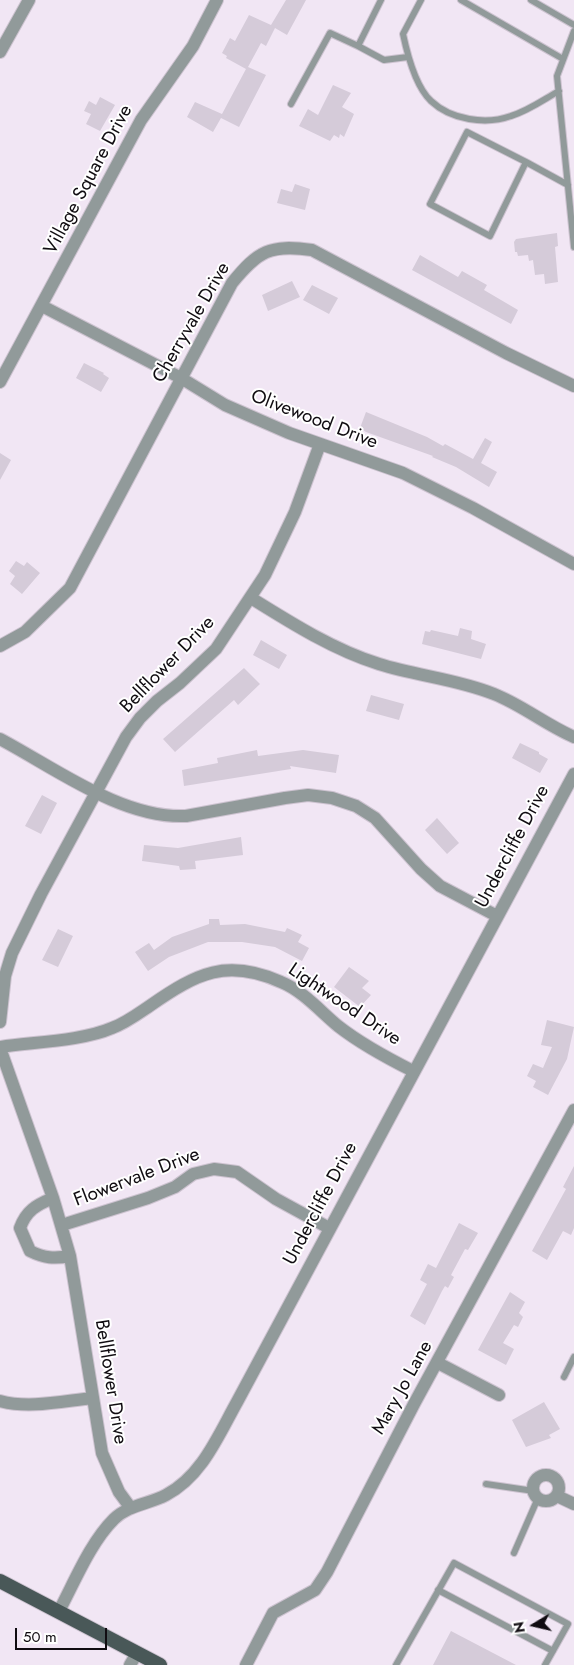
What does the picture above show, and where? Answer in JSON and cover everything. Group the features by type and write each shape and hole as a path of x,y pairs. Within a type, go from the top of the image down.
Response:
{"main road":[{"path":"0,1581 59,1611 133,1659 160,1665"}],"street":[{"path":"0,52 29,0"},
{"name":"Village Square Drive","path":"0,382 141,120 193,46 218,0"},
{"name":"Cherryvale Drive","path":"0,646 25,632 70,588 232,283 256,256 290,247 312,250 333,259 466,332 574,386"},
{"name":"Olivewood Drive","path":"42,306 181,378 224,405 254,419 402,473 473,508 574,564"},
{"name":"Bellflower Drive","path":"0,1022 5,976 12,953 126,737 140,718 216,649 251,598 281,545 320,444"},
{"path":"251,598 355,656 381,665 440,678 495,694 574,737"},
{"path":"0,739 96,792 145,813 165,816 215,811 284,798 308,796 332,798 356,806 375,818 421,869 440,886 497,916"},
{"name":"Undercliffe Drive","path":"59,1611 104,1531 116,1517 130,1507 166,1496 183,1485 200,1468 574,774"},
{"name":"Lightwood Drive","path":"0,1047 92,1034 113,1028 197,976 219,971 243,970 283,982 303,995 340,1027 364,1044 413,1071"},
{"name":"Bellflower Drive","path":"0,1047 53,1198 70,1256 102,1453 116,1485 130,1507"},
{"name":"Mary Jo Lane","path":"246,1665 273,1613 315,1590 327,1572 574,1110"},
{"name":"Flowervale Drive","path":"62,1225 148,1198 175,1187 193,1174 214,1169 237,1172 276,1198 329,1228"},
{"path":"53,1198 35,1206 25,1215 20,1228 30,1251 42,1257 55,1259 70,1256"},
{"path":"438,1363 499,1395"},
{"path":"0,1401 11,1404 35,1404 92,1398"},
{"path":"557,1496 558,1484 549,1476 537,1480 536,1495 546,1501 557,1496 574,1504"}],"lane":[{"path":"358,46 381,0"},
{"path":"420,0 402,34 408,57 431,101 454,114 479,122 510,117 559,91"},
{"path":"461,0 564,59"},
{"path":"531,0 574,25"},
{"path":"574,31 557,76 574,247"},
{"path":"291,104 330,33 384,60 408,57"},
{"path":"526,162 490,236 430,204 467,132 526,162 568,185"},
{"path":"564,1377 574,1357"},
{"path":"486,1484 536,1495 514,1553"},
{"path":"396,1665 454,1563 568,1624 545,1665"},
{"path":"438,1590 552,1651"}],"building":[{"path":"286,0 306,0 287,35 275,28 266,46 261,43 248,67 266,75 239,127 221,118 213,132 187,117 195,102 222,114 246,69 226,58 227,56 222,53 230,38 235,41 249,15 271,25"},
{"path":"333,85 351,93 342,107 354,114 344,137 340,134 339,138 334,135 330,141 299,126 308,109 318,115"},
{"path":"100,97 115,105 100,131 86,124 91,114 84,111 89,101 96,105"},
{"path":"295,184 310,189 305,210 277,203 281,189 292,192"},
{"path":"557,233 558,246 555,247 558,282 545,284 544,274 535,275 533,260 529,261 528,255 518,256 517,252 515,252 514,242 516,239"},
{"path":"420,255 458,277 462,271 487,285 484,290 518,310 511,324 412,270"},
{"path":"292,281 300,297 268,311 262,295"},
{"path":"312,285 338,298 329,314 303,300"},
{"path":"84,363 104,373 109,378 101,392 76,378"},
{"path":"366,412 427,437 443,446 445,444 473,459 485,438 492,442 481,463 497,472 489,487 456,467 433,456 366,432 360,428"},
{"path":"0,453 11,460 0,480"},
{"path":"16,561 24,566 27,562 40,573 22,594 10,584 15,576 9,571"},
{"path":"460,628 472,631 471,639 486,644 481,659 422,644 425,631 430,632 431,630 458,636"},
{"path":"261,640 287,655 279,669 253,655"},
{"path":"244,668 260,684 238,705 234,700 175,752 163,739"},
{"path":"371,695 404,704 399,720 366,711"},
{"path":"520,743 539,752 539,754 548,759 540,773 512,758"},
{"path":"257,750 258,756 303,750 339,755 336,773 290,766 291,769 184,786 182,770 218,763 217,758"},
{"path":"42,795 57,803 41,834 25,826"},
{"path":"437,818 459,843 447,854 425,830"},
{"path":"241,837 243,855 195,861 196,869 180,870 179,866 142,861 144,845 178,848"},
{"path":"209,919 219,919 220,925 245,924 285,932 287,928 302,935 298,942 309,948 302,961 275,947 242,942 208,942 169,957 148,971 135,952 149,943 154,950 172,937 209,924"},
{"path":"58,929 73,936 58,967 42,960"},
{"path":"349,967 369,981 362,988 371,995 360,1007 334,987"},
{"path":"547,1020 574,1027 567,1059 548,1095 533,1087 536,1081 527,1076 533,1064 543,1068 552,1047 541,1045"},
{"path":"574,1166 574,1228 571,1235 563,1231 547,1260 532,1251 566,1189 563,1187"},
{"path":"459,1223 478,1233 468,1250 465,1249 451,1275 454,1277 448,1288 445,1286 425,1325 410,1316 427,1284 420,1280 428,1264 436,1268"},
{"path":"510,1292 525,1302 519,1313 523,1317 518,1327 514,1325 503,1343 514,1349 506,1365 478,1350"},
{"path":"544,1402 560,1429 549,1435 551,1438 526,1447 512,1420"},
{"path":"451,1631 516,1665 433,1665"}]}
